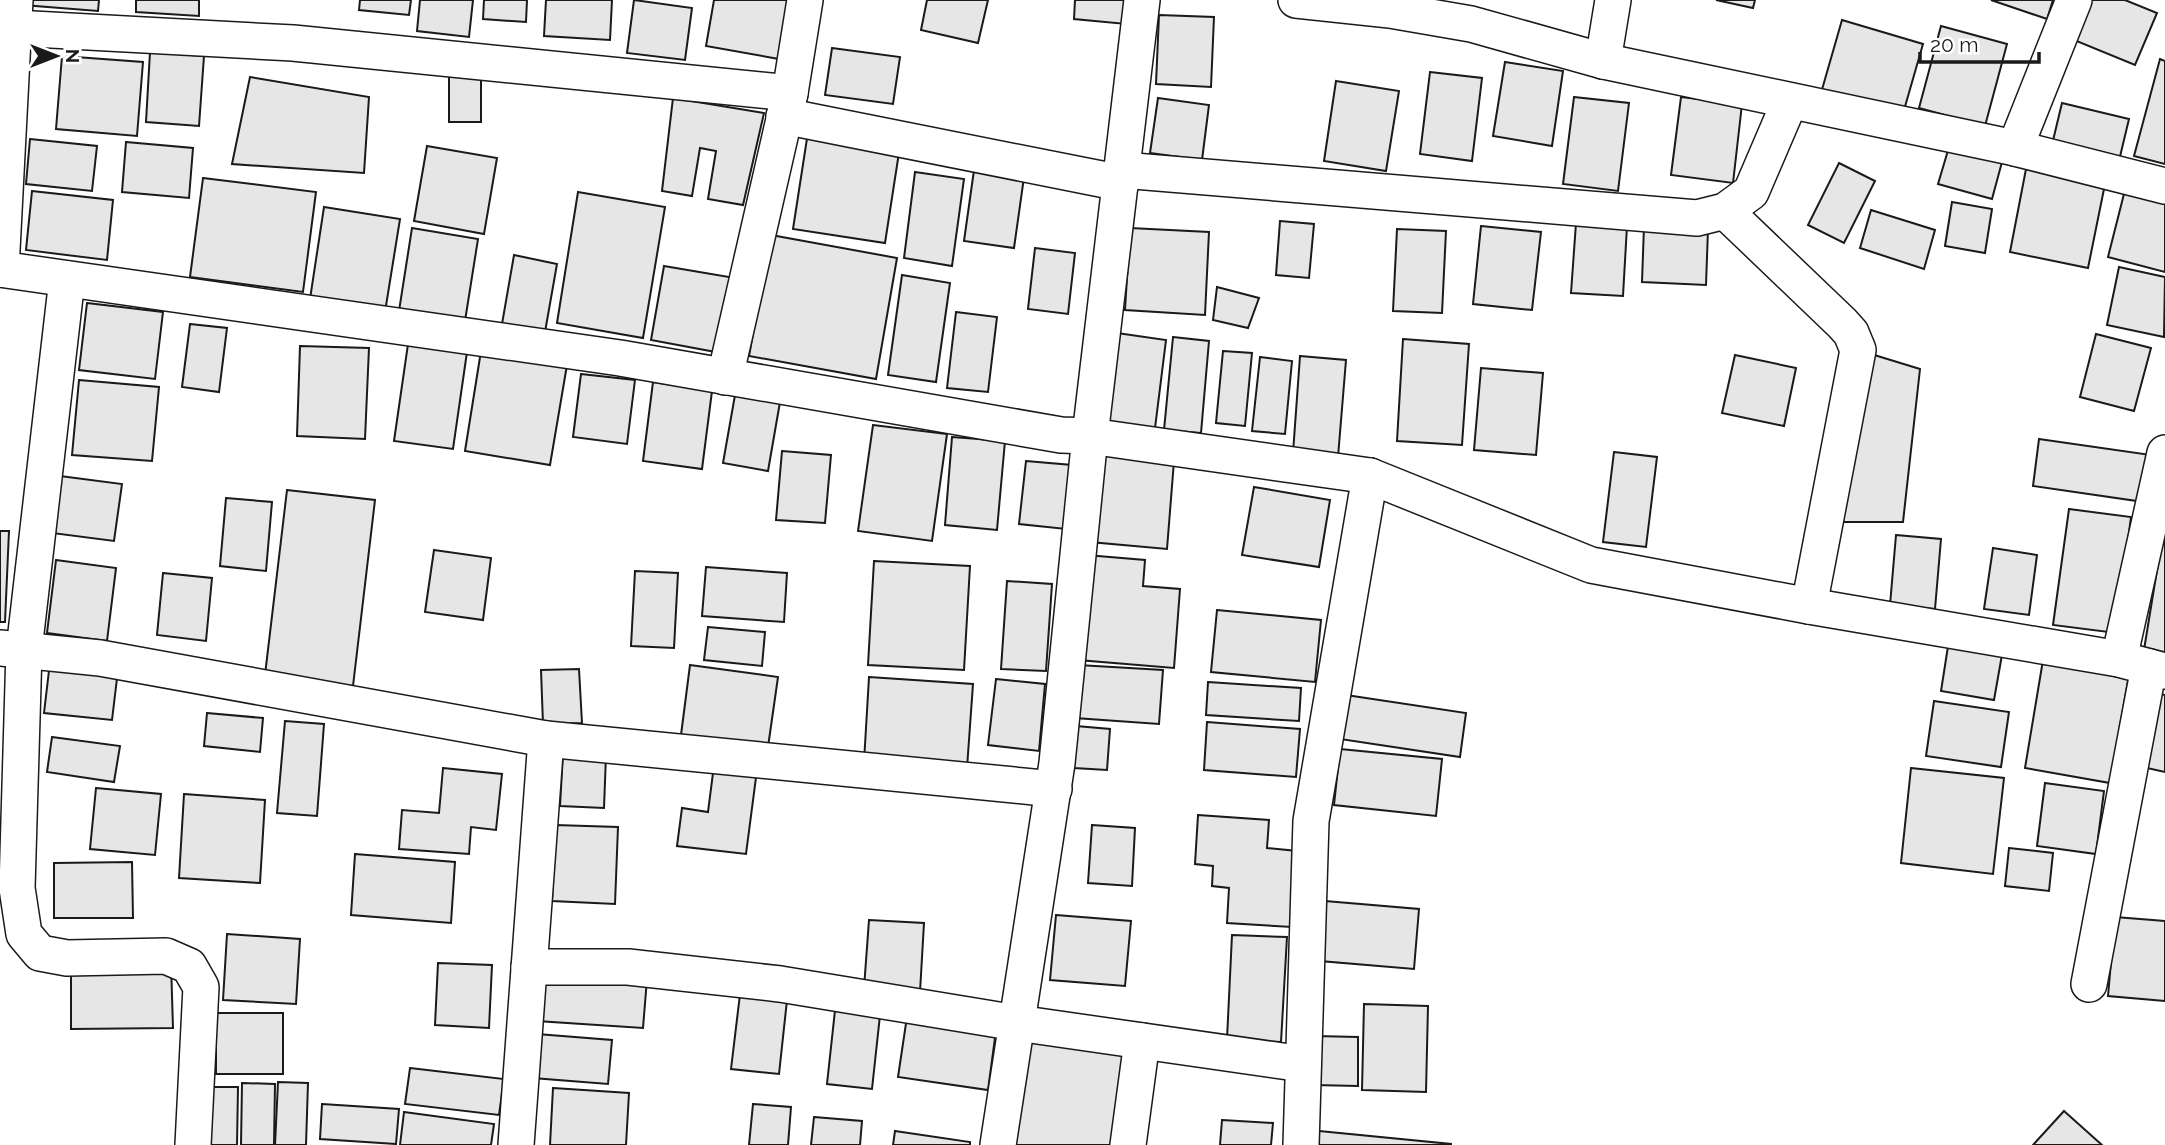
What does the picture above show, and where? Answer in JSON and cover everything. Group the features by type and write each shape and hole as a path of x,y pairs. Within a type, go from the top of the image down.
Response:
{"street":[{"path":"725,377 787,104 804,0"},
{"path":"998,1145 1054,789 1090,436 1142,0"},
{"path":"1296,0 1391,5 1471,24 1602,61 2015,148 2165,186"},
{"path":"1602,61 1613,0"},
{"path":"2015,148 2074,0"},
{"path":"1790,101 1751,192 1725,212 1697,218 1121,176 787,104 293,43 15,14 1,269 620,358 1061,435 1090,436 1370,475 1591,565 2144,666"},
{"path":"1725,212 1842,323 1851,333 1858,350 1809,606"},
{"path":"68,279 12,649 17,888 24,934 40,953 68,958 166,956 189,966 201,987 194,1145"},
{"path":"2089,984 2144,666 2165,453"},
{"path":"1300,1145 1311,821 1370,475"},
{"path":"12,649 100,658 546,739 1054,789"},
{"path":"516,1145 546,739"},
{"path":"529,967 628,967 780,984 1017,1023 1303,1065"},
{"path":"1128,1145 1142,1041"}],"building":[{"path":"24,0 99,0 98,11 23,5"},
{"path":"136,0 199,0 199,16 136,12"},
{"path":"360,0 411,0 409,15 359,10"},
{"path":"420,0 473,0 469,37 417,31"},
{"path":"484,0 527,0 526,22 483,19"},
{"path":"546,0 612,0 610,40 544,36"},
{"path":"634,0 692,8 685,60 627,53"},
{"path":"714,0 789,0 779,59 706,46"},
{"path":"927,0 988,0 978,43 921,30"},
{"path":"1075,0 1129,0 1126,24 1074,19"},
{"path":"1716,0 1755,0 1753,8"},
{"path":"1991,0 2053,0 2047,19"},
{"path":"2091,0 2125,0 2157,13 2135,65 2074,40"},
{"path":"1159,15 1214,17 1211,87 1156,84"},
{"path":"1842,20 1923,44 1902,117 1821,93"},
{"path":"1941,26 2007,44 1985,126 1919,108"},
{"path":"832,48 900,57 893,104 825,95"},
{"path":"150,52 204,56 199,126 146,122"},
{"path":"62,56 143,62 137,136 56,129"},
{"path":"2160,59 2165,61 2165,164 2134,156"},
{"path":"1505,62 1563,71 1552,146 1493,136"},
{"path":"1430,72 1482,78 1472,161 1420,154"},
{"path":"449,75 481,75 481,122 449,122"},
{"path":"250,77 369,97 364,173 232,164"},
{"path":"1336,81 1399,91 1386,171 1324,161"},
{"path":"1574,97 1629,103 1618,191 1563,184"},
{"path":"1681,97 1742,104 1733,183 1671,175"},
{"path":"673,98 764,113 743,205 708,199 716,151 700,148 692,196 662,191"},
{"path":"1158,98 1209,105 1202,160 1150,153"},
{"path":"2062,103 2129,119 2117,169 2050,153"},
{"path":"808,132 900,146 885,243 793,229"},
{"path":"30,139 97,146 92,191 26,184"},
{"path":"126,142 193,148 189,198 122,192"},
{"path":"427,146 497,158 484,234 414,221"},
{"path":"1949,147 2002,162 1992,199 1938,184"},
{"path":"975,163 1025,170 1014,248 964,241"},
{"path":"1839,163 1875,181 1844,243 1808,225"},
{"path":"2026,169 2105,184 2088,268 2010,252"},
{"path":"915,172 964,179 952,266 904,258"},
{"path":"203,178 316,192 303,292 190,277"},
{"path":"2127,182 2165,192 2165,272 2108,257"},
{"path":"32,191 113,200 107,260 26,250"},
{"path":"578,192 665,207 643,338 557,323"},
{"path":"1952,202 1992,209 1985,253 1945,246"},
{"path":"324,207 400,219 385,312 310,299"},
{"path":"1871,210 1935,230 1924,269 1860,248"},
{"path":"1280,221 1314,224 1309,278 1276,275"},
{"path":"1576,223 1627,226 1623,296 1571,293"},
{"path":"1481,226 1541,232 1532,310 1473,304"},
{"path":"1644,226 1708,229 1706,285 1642,282"},
{"path":"412,228 478,239 465,321 399,311"},
{"path":"1130,228 1209,232 1205,315 1125,310"},
{"path":"1397,229 1446,231 1442,313 1393,311"},
{"path":"771,235 897,258 876,379 749,356"},
{"path":"1035,248 1075,253 1068,314 1028,309"},
{"path":"514,255 557,264 545,332 502,324"},
{"path":"664,266 735,278 721,353 651,340"},
{"path":"2119,267 2165,277 2164,337 2107,325"},
{"path":"902,275 950,283 936,382 888,375"},
{"path":"1217,287 1259,298 1248,328 1213,320"},
{"path":"87,303 163,312 155,379 79,370"},
{"path":"956,312 997,317 988,392 947,388"},
{"path":"190,324 227,328 219,392 182,387"},
{"path":"1117,333 1166,340 1155,428 1105,421"},
{"path":"2096,334 2151,348 2134,411 2080,397"},
{"path":"1173,337 1209,341 1201,433 1164,430"},
{"path":"1403,339 1469,344 1462,445 1397,441"},
{"path":"408,344 467,352 453,449 394,441"},
{"path":"300,346 369,348 365,439 297,436"},
{"path":"481,351 567,365 550,465 465,451"},
{"path":"1223,351 1252,353 1245,426 1216,423"},
{"path":"1871,354 1920,369 1903,522 1840,522"},
{"path":"1735,355 1796,368 1784,426 1722,413"},
{"path":"1300,356 1346,360 1338,457 1293,453"},
{"path":"1260,357 1292,361 1285,434 1252,431"},
{"path":"1481,368 1543,373 1536,455 1474,450"},
{"path":"581,374 635,380 627,444 573,437"},
{"path":"79,380 159,387 152,461 72,455"},
{"path":"653,382 712,391 702,469 643,461"},
{"path":"735,395 780,402 768,471 723,463"},
{"path":"873,425 947,434 932,541 858,531"},
{"path":"952,437 1005,441 997,530 945,525"},
{"path":"2039,439 2151,455 2144,502 2033,486"},
{"path":"782,451 831,455 825,523 776,520"},
{"path":"1614,452 1657,457 1646,547 1603,542"},
{"path":"1098,454 1174,461 1167,549 1090,542"},
{"path":"1026,461 1072,465 1066,529 1019,524"},
{"path":"60,476 122,484 114,541 52,533"},
{"path":"1254,487 1330,500 1319,567 1242,555"},
{"path":"287,490 375,500 353,686 265,675"},
{"path":"226,498 272,502 266,571 220,566"},
{"path":"2069,509 2131,517 2116,633 2053,625"},
{"path":"2165,521 2165,660 2143,656"},
{"path":"0,531 9,531 5,622 0,622"},
{"path":"1896,535 1941,539 1935,609 1890,605"},
{"path":"1993,548 2037,555 2029,615 1984,609"},
{"path":"434,550 491,558 483,620 425,612"},
{"path":"1086,555 1145,560 1143,586 1180,589 1174,668 1078,660"},
{"path":"56,560 116,568 107,641 47,633"},
{"path":"874,561 970,566 964,670 868,665"},
{"path":"706,567 787,573 784,622 702,616"},
{"path":"635,571 678,573 674,648 631,646"},
{"path":"163,573 212,578 206,641 157,635"},
{"path":"1007,581 1052,584 1046,671 1001,669"},
{"path":"1217,610 1321,620 1315,682 1211,672"},
{"path":"708,627 765,632 762,666 704,660"},
{"path":"1949,640 2003,649 1994,700 1941,691"},
{"path":"2043,660 2129,675 2110,783 2025,768"},
{"path":"50,662 118,670 112,720 44,713"},
{"path":"690,665 778,677 768,747 681,735"},
{"path":"1078,665 1163,670 1159,724 1075,718"},
{"path":"579,669 582,723 543,724 541,670"},
{"path":"869,677 973,684 967,768 864,762"},
{"path":"996,679 1045,684 1039,751 988,745"},
{"path":"1208,682 1301,688 1299,721 1206,715"},
{"path":"2161,694 2165,695 2165,772 2147,768"},
{"path":"1346,695 1466,713 1460,757 1340,739"},
{"path":"1934,701 2009,712 2001,767 1926,756"},
{"path":"207,713 263,718 260,752 204,746"},
{"path":"285,721 324,724 317,816 277,813"},
{"path":"1207,722 1300,729 1296,777 1204,770"},
{"path":"1076,726 1110,729 1107,770 1074,768"},
{"path":"52,737 120,746 114,782 47,772"},
{"path":"1340,749 1442,759 1436,816 1334,805"},
{"path":"563,753 606,755 604,808 560,806"},
{"path":"714,765 757,770 746,854 677,846 682,808 708,812"},
{"path":"443,768 502,774 496,830 471,827 469,854 399,849 402,810 439,813"},
{"path":"1911,768 2004,778 1993,874 1901,863"},
{"path":"2045,783 2104,791 2096,854 2037,846"},
{"path":"96,788 161,794 155,855 90,849"},
{"path":"184,794 265,800 260,883 179,878"},
{"path":"1198,815 1269,820 1267,848 1297,851 1292,927 1227,923 1229,888 1212,886 1213,866 1195,864"},
{"path":"555,825 618,827 615,904 552,901"},
{"path":"1092,825 1135,828 1132,886 1088,883"},
{"path":"2009,848 2053,853 2049,891 2005,886"},
{"path":"355,854 455,862 451,923 351,915"},
{"path":"132,862 133,918 54,918 54,863"},
{"path":"1325,901 1419,909 1414,969 1320,961"},
{"path":"1056,915 1131,921 1125,986 1050,980"},
{"path":"2115,917 2165,921 2165,1001 2108,996"},
{"path":"869,920 924,923 920,992 864,988"},
{"path":"227,934 300,939 296,1004 223,1000"},
{"path":"1232,935 1287,937 1281,1042 1227,1039"},
{"path":"171,963 173,1028 71,1029 71,965"},
{"path":"438,963 492,965 489,1028 435,1025"},
{"path":"541,971 647,979 643,1028 537,1021"},
{"path":"741,986 788,991 779,1074 731,1069"},
{"path":"836,1001 881,1006 872,1089 827,1084"},
{"path":"1364,1004 1428,1006 1426,1092 1362,1090"},
{"path":"908,1010 997,1023 988,1090 898,1077"},
{"path":"216,1013 283,1013 283,1074 216,1074"},
{"path":"537,1034 612,1040 608,1084 533,1078"},
{"path":"1315,1036 1358,1037 1358,1086 1314,1085"},
{"path":"1025,1039 1130,1052 1118,1145 1011,1145"},
{"path":"410,1068 504,1079 499,1115 405,1104"},
{"path":"278,1082 308,1083 306,1145 275,1145"},
{"path":"242,1083 275,1084 274,1145 241,1145"},
{"path":"206,1087 238,1087 237,1145 206,1145"},
{"path":"553,1088 629,1093 626,1145 550,1145"},
{"path":"322,1104 399,1109 396,1144 320,1139"},
{"path":"753,1104 791,1107 788,1145 749,1145"},
{"path":"2064,1111 2102,1145 2033,1145"},
{"path":"404,1112 494,1124 491,1145 400,1145"},
{"path":"814,1117 862,1121 860,1145 811,1145"},
{"path":"1222,1120 1273,1123 1271,1145 1220,1145"},
{"path":"1309,1130 1451,1144 1451,1145 1308,1145"},
{"path":"895,1131 970,1142 970,1145 893,1145"}]}
